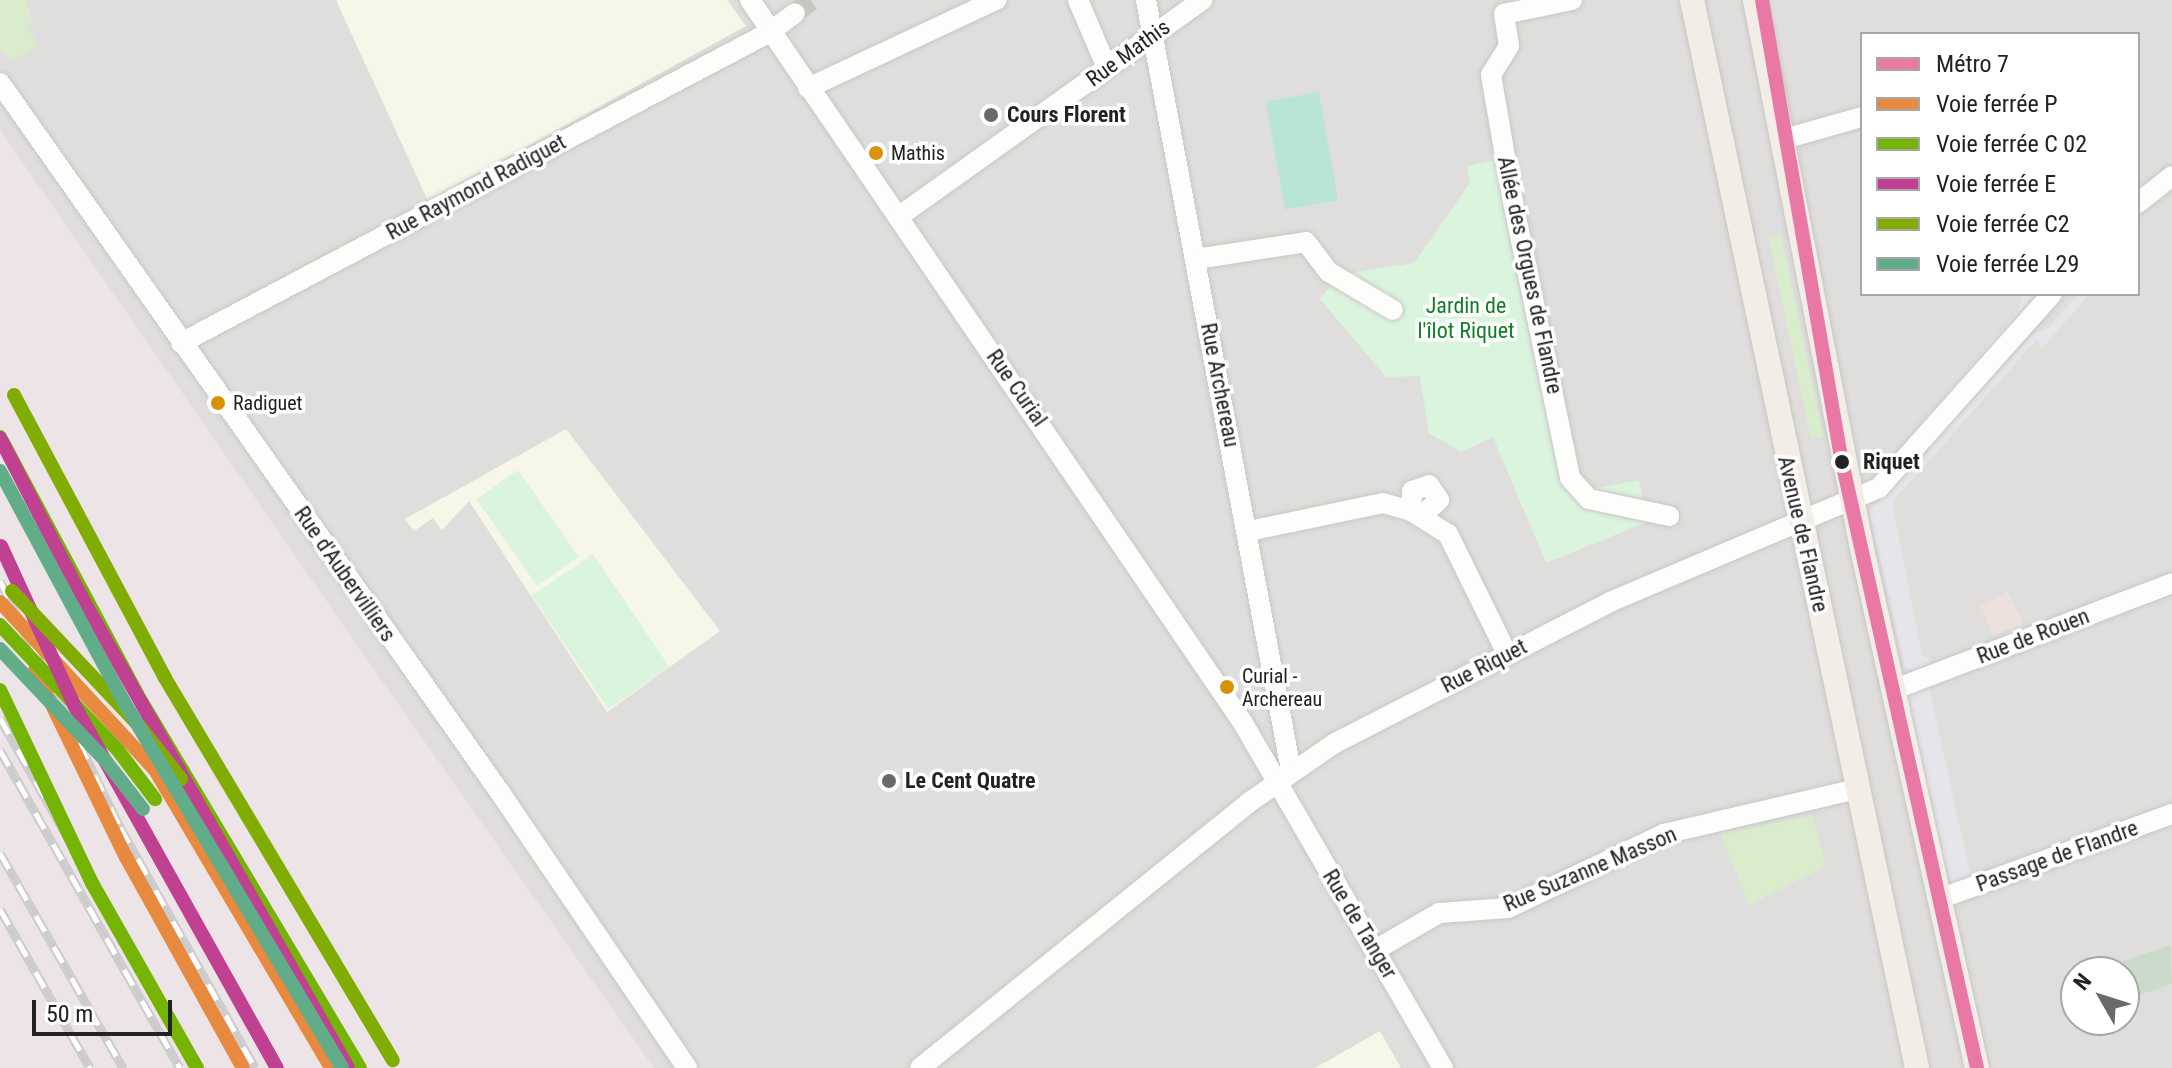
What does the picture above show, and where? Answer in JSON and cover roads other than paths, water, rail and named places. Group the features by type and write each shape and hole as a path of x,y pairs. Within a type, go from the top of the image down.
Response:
{"main road":[{"name":"Avenue de Flandre","path":"1692,0 1917,1068"},
{"path":"1755,0 1853,500 1977,1068"}],"street":[{"name":"Rue Curial","path":"750,0 1284,775"},
{"path":"808,88 996,0"},
{"path":"1078,0 1107,68"},
{"name":"Rue Archereau","path":"1146,0 1249,531 1284,775"},
{"name":"Rue Mathis","path":"898,217 1202,0"},
{"name":"Allée des Orgues de Flandre","path":"1572,0 1502,7 1509,46 1491,75 1570,478 1589,499 1669,516"},
{"name":"Rue Raymond Radiguet","path":"181,343 770,32 795,13"},
{"name":"Rue d'Aubervilliers","path":"0,83 501,794 687,1068"},
{"path":"1781,140 1860,118"},
{"path":"2140,201 2172,176"},
{"path":"1196,259 1306,242 1324,266 1393,310"},
{"name":"Rue Riquet","path":"920,1068 1284,775 1610,602 1879,488 2050,296"},
{"path":"1249,531 1383,503 1417,514 1448,534 1507,654"},
{"name":"Rue de Rouen","path":"1895,689 2172,583"},
{"name":"Rue de Tanger","path":"1284,775 1443,1068"},
{"name":"Rue Suzanne Masson","path":"1377,949 1439,913 1508,908 1664,834 1857,789"},
{"name":"Passage de Flandre","path":"1942,898 2172,814"}],"tunnel":[{"path":"795,13 812,0"}],"railway":[{"path":"0,581 120,827 255,1068"},
{"path":"0,718 198,1068"},
{"path":"0,750 180,1068"},
{"path":"0,853 123,1068"},
{"path":"0,909 90,1068"}],"metro line":[{"name":"7","path":"1762,0 1842,462 1977,1068"}],"rail line":[{"name":"C2","path":"14,395 165,678 393,1060"},
{"name":"E","path":"0,438 87,607 348,1068"},
{"name":"L29","path":"0,471 124,702 342,1068"},
{"name":"E","path":"1,546 74,705 277,1068"},
{"name":"C2","path":"12,591 141,728 181,779"},
{"name":"P","path":"0,602 155,770 331,1068"},
{"name":"L29","path":"0,649 105,760 143,809"},
{"name":"P","path":"35,670 126,857 243,1068"}],"place":[{"name":"Cours Florent","path":"991,115"},
{"name":"Mathis","path":"876,153"},
{"name":"Radiguet","path":"218,403"},
{"name":"Riquet","path":"1842,462"},
{"name":"Curial - Archereau","path":"1227,687"},
{"name":"Le Cent Quatre","path":"889,781"}],"park label":[{"name":"Jardin de l'îlot Riquet","path":"1466,318"}]}
